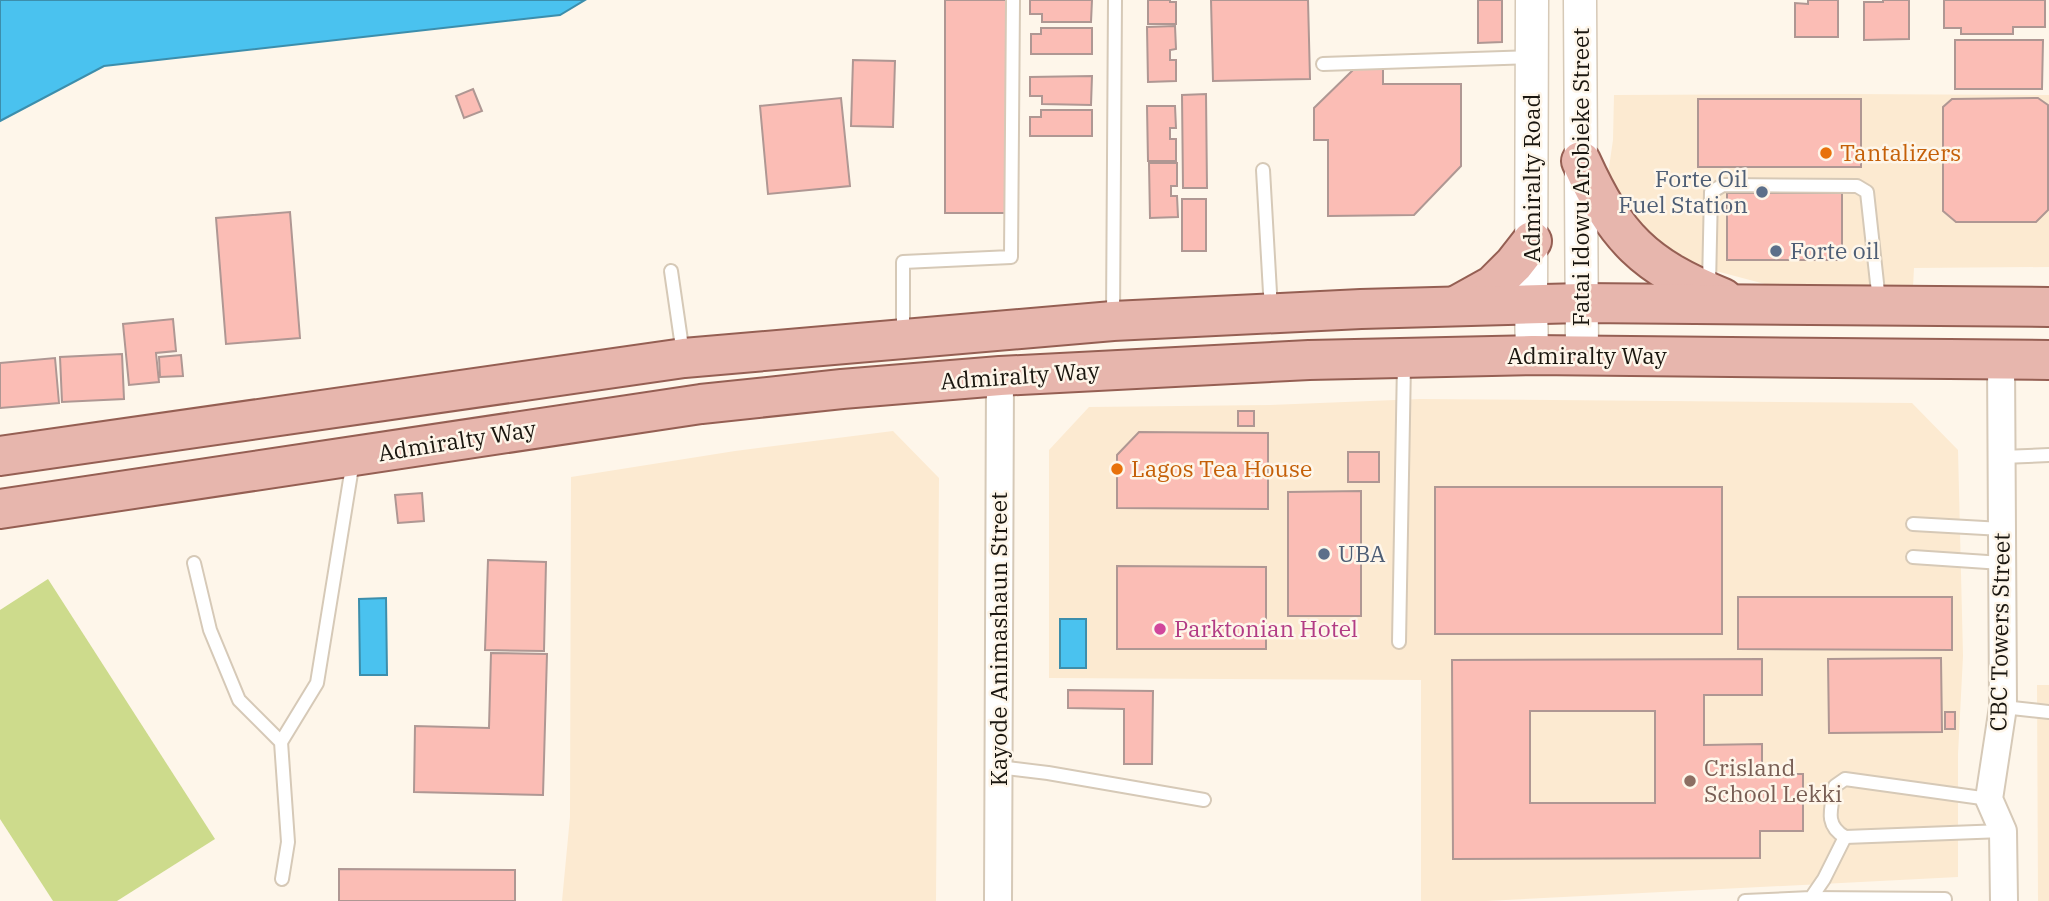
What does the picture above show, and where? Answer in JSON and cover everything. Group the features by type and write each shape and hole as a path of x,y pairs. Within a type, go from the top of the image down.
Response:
{"main road":[{"path":"1581,161 1597,196 1626,239 1650,260 1683,282 1724,298"},
{"path":"1455,306 1493,285 1532,241"},
{"name":"Admiralty Way","path":"0,456 684,358 1113,321 1455,306 1724,298 1879,305 2049,307"},
{"name":"Admiralty Way","path":"0,509 701,404 1000,376 1309,360 1532,355 2049,360"}],"street":[{"name":"Admiralty Road","path":"1532,0 1532,355"},
{"name":"Fatai Idowu Arobieke Street","path":"1580,0 1582,355"},
{"name":"CBC Towers Street","path":"1989,799 2003,707 2001,360"},
{"name":"Kayode Animashaun Street","path":"998,901 1000,376"},
{"path":"1989,799 2003,831 2004,901"}],"lane":[{"path":"903,340 903,262 1012,257 1013,0"},
{"path":"1113,321 1115,0"},
{"path":"1323,64 1532,57"},
{"path":"1263,170 1271,313"},
{"path":"1724,298 1711,192 1715,188 1723,185 1857,186 1867,192 1879,305"},
{"path":"671,271 684,358"},
{"path":"1399,642 1404,359"},
{"path":"2002,457 2049,455"},
{"path":"282,879 288,842 281,742 317,683 354,457"},
{"path":"1913,524 2002,529"},
{"path":"1913,557 2002,563"},
{"path":"194,563 210,630 239,700 281,742"},
{"path":"2003,707 2049,712"},
{"path":"998,768 1048,772 1203,800"},
{"path":"1989,799 1845,779 1835,786 1830,821 1836,831 1845,837 2003,831"},
{"path":"1811,898 1824,879 1845,837"},
{"path":"1745,901 1811,898 1945,899"}],"shaded area":[{"name":"Forte Oil Fuel Station","path":"1614,95 2049,95 2049,267 1914,268 1913,287 1765,284 1697,266 1662,250 1635,228 1607,181 1613,140"},
{"path":"1420,399 1912,403 1958,450 1963,656 1958,754 1958,877 1486,901 1421,901 1421,680 1049,678 1049,450 1089,407 1270,405"},
{"path":"893,431 939,478 936,901 562,901 570,817 571,477 735,451"},
{"path":"2037,685 2049,685 2049,901 2038,901"}],"green space":[{"path":"48,579 215,839 117,901 53,901 0,819 0,610"}],"water":[{"path":"0,0 585,0 560,15 104,66 0,121"},
{"path":"386,598 387,675 360,675 359,599"},
{"path":"1060,619 1086,619 1086,668 1060,668"}],"building":[{"path":"945,0 1011,0 1011,213 945,213"},
{"path":"1030,0 1092,0 1091,22 1042,22 1042,14 1030,14"},
{"path":"1148,0 1176,2 1176,24 1148,24"},
{"path":"1211,0 1308,0 1310,79 1213,81"},
{"path":"1478,0 1502,0 1502,42 1478,43"},
{"path":"1808,0 1838,0 1838,37 1795,37 1795,3 1808,4"},
{"path":"1909,0 1909,39 1864,40 1864,2"},
{"path":"1944,0 2045,0 2045,27 2013,27 2013,34 1961,34 1961,28 1944,28"},
{"path":"1175,26 1176,49 1170,50 1170,60 1176,60 1176,81 1148,82 1147,27"},
{"path":"1041,28 1092,28 1092,54 1031,54 1031,34 1041,34"},
{"path":"1955,40 2043,40 2042,89 1955,89"},
{"path":"853,60 895,61 893,127 851,126"},
{"path":"1354,69 1383,69 1383,84 1461,84 1461,166 1414,215 1328,216 1328,140 1314,140 1314,108"},
{"path":"1092,76 1091,105 1042,104 1042,96 1030,96 1030,77"},
{"path":"473,89 482,111 464,118 456,96"},
{"path":"1206,94 1207,188 1183,188 1182,95"},
{"path":"841,98 850,186 768,194 760,106"},
{"path":"2038,98 2048,105 2048,210 2036,222 1956,222 1943,211 1943,107 1952,99"},
{"path":"1698,99 1861,99 1861,167 1698,167"},
{"path":"1147,106 1175,106 1176,128 1170,128 1170,139 1176,139 1176,161 1148,161"},
{"path":"1041,110 1092,110 1092,136 1030,136 1030,117 1041,117"},
{"path":"1149,163 1177,163 1177,186 1171,186 1171,196 1177,196 1178,217 1150,218"},
{"path":"1727,193 1842,193 1842,260 1727,260"},
{"path":"1182,199 1206,199 1206,251 1182,251"},
{"path":"290,212 300,338 226,344 216,218"},
{"path":"173,319 176,351 156,353 159,382 129,385 123,324"},
{"path":"122,354 124,399 62,402 60,357"},
{"path":"181,355 183,376 160,377 159,357"},
{"path":"55,358 59,403 0,408 0,363"},
{"path":"1238,411 1254,411 1254,426 1238,426"},
{"path":"1139,432 1268,433 1268,509 1117,508 1117,455"},
{"path":"1348,452 1379,452 1379,482 1348,482"},
{"path":"1435,487 1722,487 1722,634 1435,634"},
{"name":"UBA","path":"1361,491 1361,616 1288,616 1288,492"},
{"path":"422,493 424,521 398,523 395,495"},
{"path":"488,560 546,562 544,651 485,650"},
{"path":"1117,566 1266,567 1266,649 1117,649"},
{"path":"1738,597 1952,597 1952,650 1738,649"},
{"path":"491,653 547,654 543,795 414,792 415,726 489,728"},
{"path":"1941,658 1942,732 1829,733 1828,659"},
{"path":"1762,659 1762,695 1704,695 1704,745 1762,744 1762,774 1803,774 1803,831 1760,831 1760,858 1453,859 1452,660","holes":["1530,711 1655,711 1655,803 1530,803"]},
{"path":"1068,690 1153,691 1152,764 1124,764 1124,709 1068,708"},
{"path":"1945,712 1955,712 1955,729 1945,729"},
{"path":"339,869 515,870 515,901 339,901"}],"place":[{"name":"Tantalizers","path":"1826,153"},
{"name":"Forte Oil Fuel Station","path":"1762,192"},
{"name":"Forte oil","path":"1776,251"},
{"name":"Lagos Tea House","path":"1117,469"},
{"name":"UBA","path":"1324,554"},
{"name":"Parktonian Hotel","path":"1160,629"},
{"name":"Crisland School Lekki","path":"1690,781"}]}
